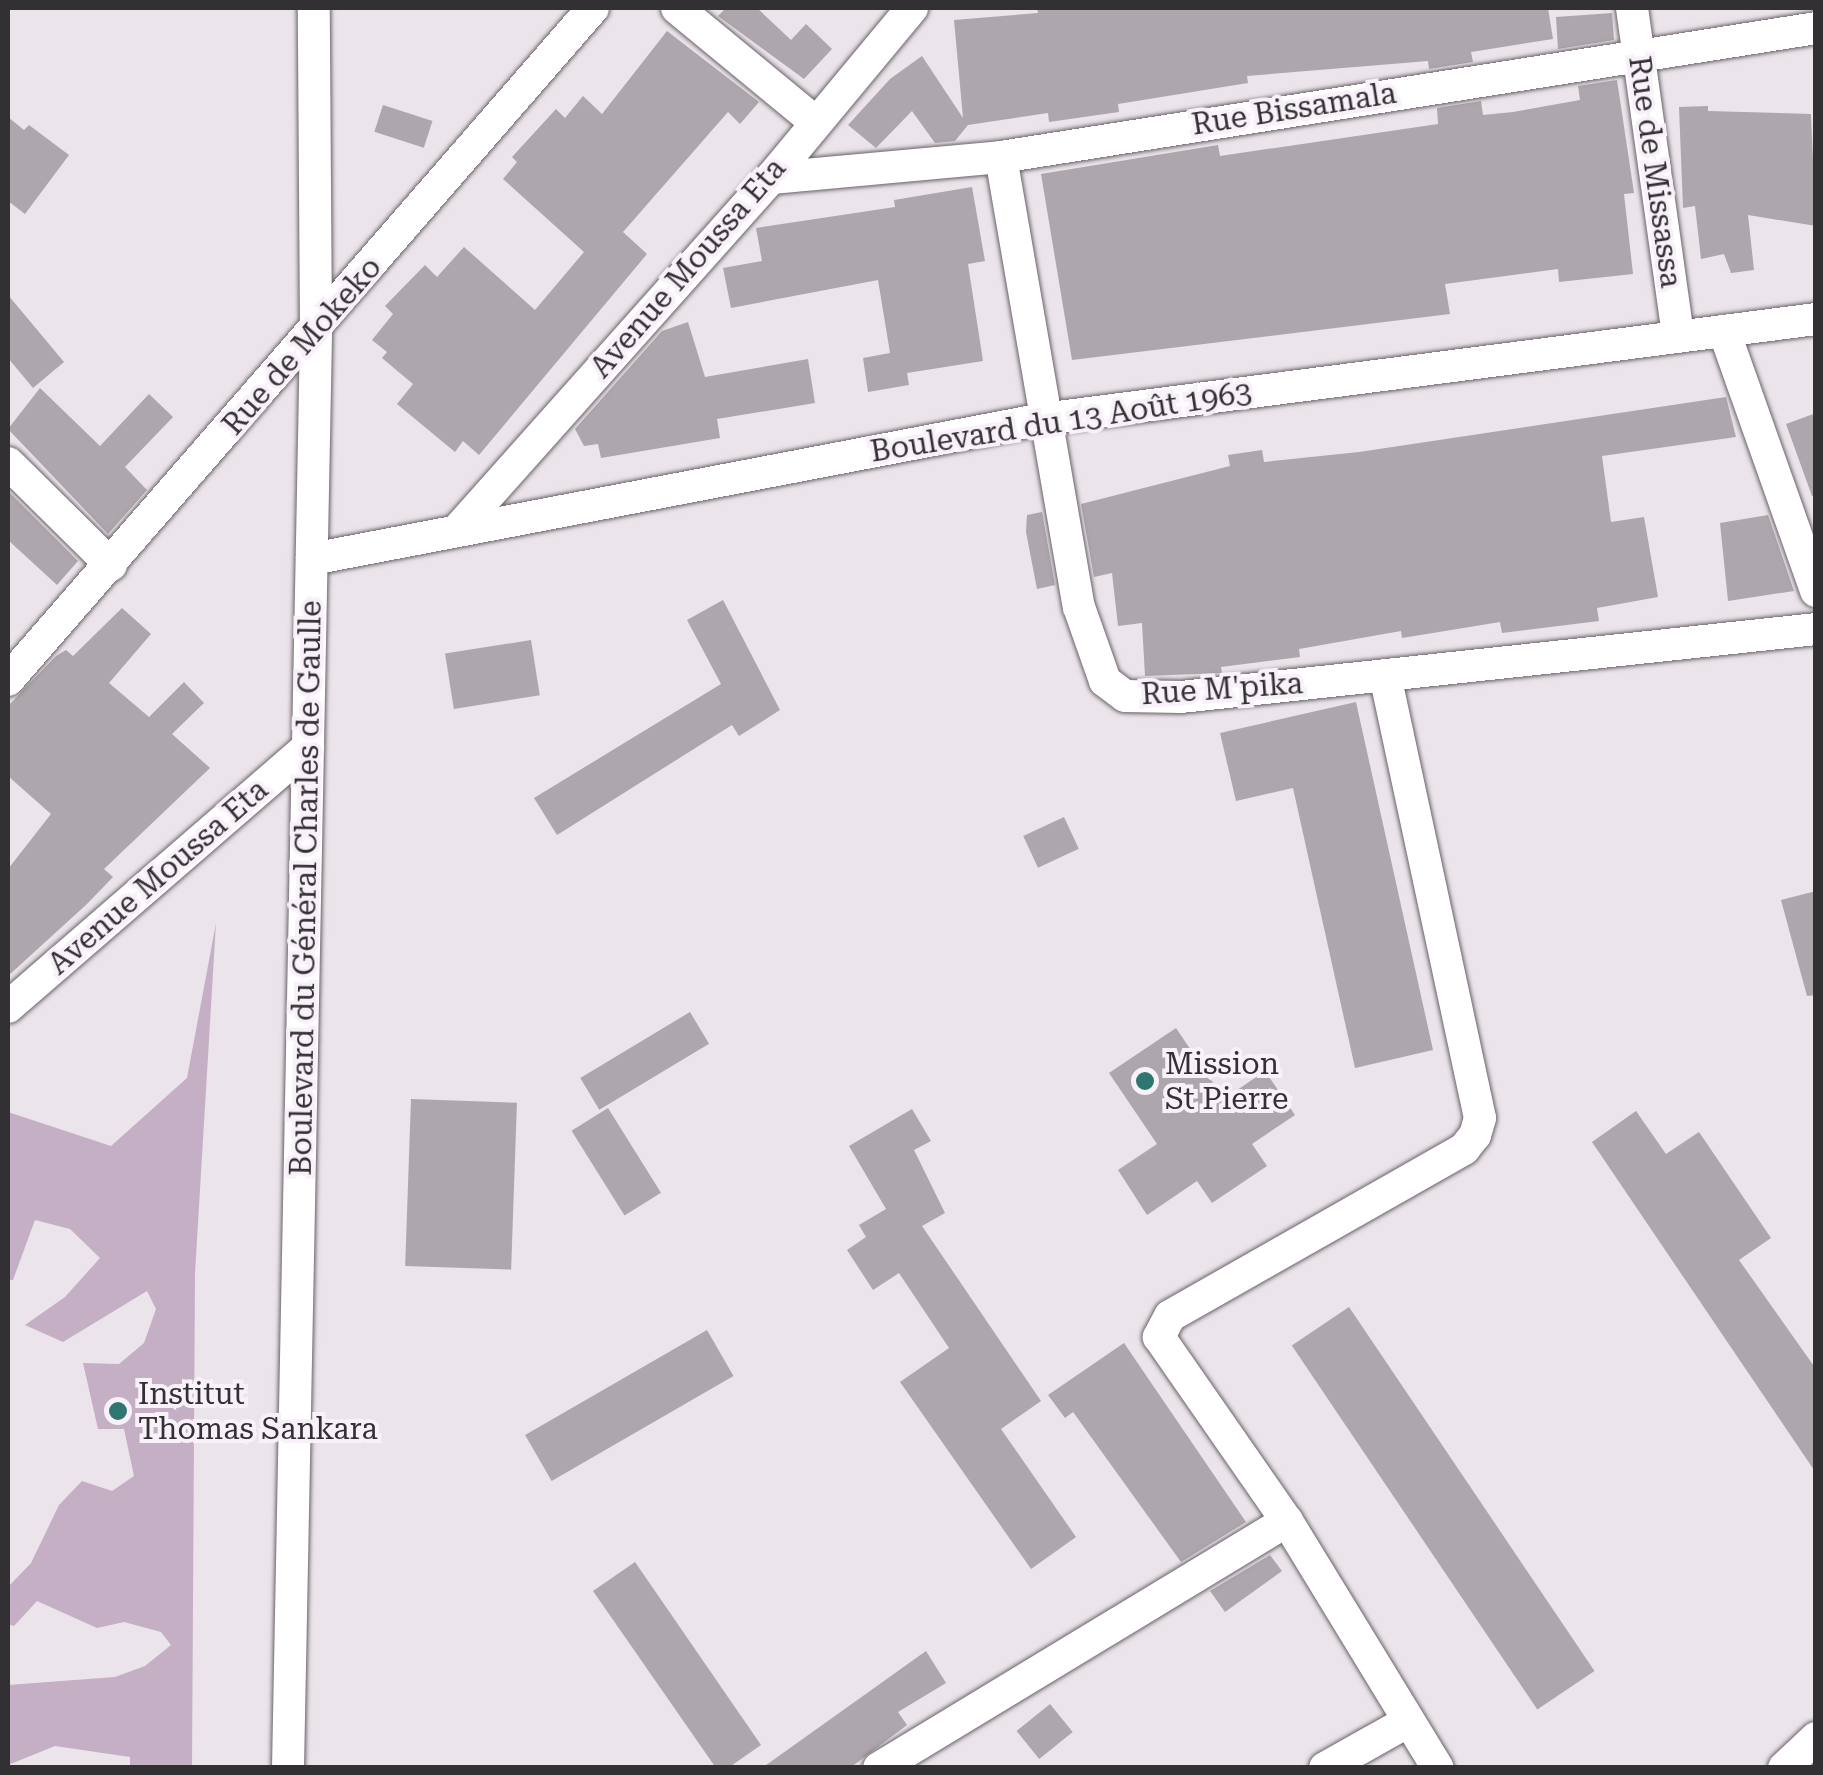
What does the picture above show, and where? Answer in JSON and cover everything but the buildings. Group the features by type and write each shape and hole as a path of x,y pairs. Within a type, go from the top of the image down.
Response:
{"street":[{"name":"Boulevard du Général Charles de Gaulle","path":"288,1768 316,330 314,8"},
{"name":"Rue de Mokeko","path":"8,680 593,8"},
{"path":"678,8 813,120"},
{"name":"Avenue Moussa Eta","path":"460,526 771,178 813,120 912,8"},
{"name":"Rue de Missassa","path":"1632,8 1678,336"},
{"name":"Rue Bissamala","path":"771,178 1000,157 1816,28"},
{"name":"Rue M'pika","path":"1000,157 1042,420 1078,607 1105,681 1125,696 1152,698 1385,676 1816,629"},
{"name":"Boulevard du 13 Août 1963","path":"312,558 460,526 1042,420 1816,320"},
{"path":"1724,331 1816,591"},
{"path":"8,463 112,565"},
{"path":"1385,676 1480,1118 1464,1149 1170,1316 1160,1337 1287,1521 1438,1768"},
{"name":"Avenue Moussa Eta","path":"8,1007 308,747"},
{"path":"879,1768 1287,1521"},
{"path":"1325,1768 1407,1722"},
{"path":"1784,1768 1816,1738"}],"shaded area":[{"path":"216,923 195,1273 192,1767 130,1767 130,1757 55,1746 8,1765 8,1685 115,1677 145,1666 171,1645 161,1632 124,1622 97,1628 37,1601 14,1626 8,1624 8,1587 31,1563 59,1505 82,1481 112,1491 134,1476 124,1429 98,1429 83,1363 119,1364 144,1343 156,1309 147,1291 63,1342 25,1325 65,1297 100,1258 70,1229 35,1220 13,1280 8,1280 8,1112 111,1146 187,1078"}],"place":[{"name":"Mission St Pierre","path":"1145,1081"},
{"name":"Institut Thomas Sankara","path":"118,1411"}]}
